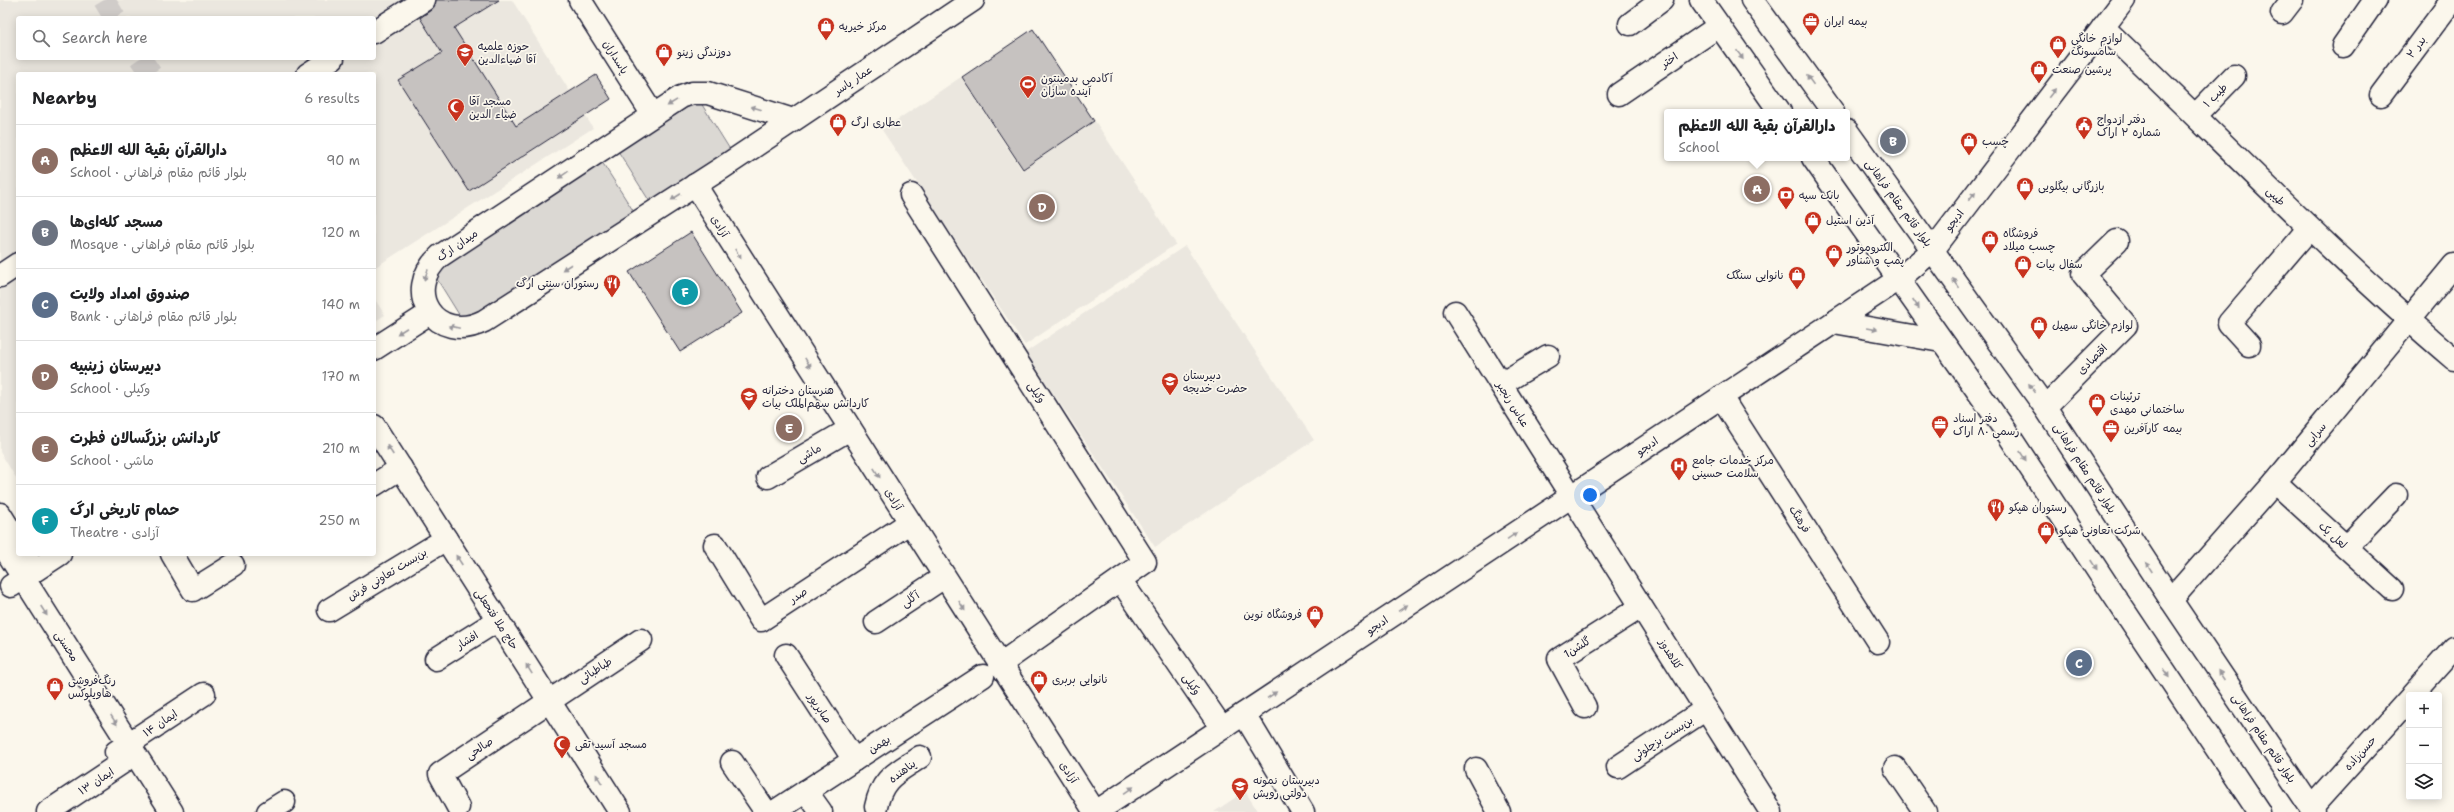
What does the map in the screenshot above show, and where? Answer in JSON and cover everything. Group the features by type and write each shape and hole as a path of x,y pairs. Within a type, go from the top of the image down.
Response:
{"street":[{"path":"376,31 424,0"},
{"name":"پاسداران","path":"580,0 653,115"},
{"name":"عمار یاسر","path":"695,185 974,0"},
{"path":"1630,24 1662,0"},
{"path":"1701,0 1778,109"},
{"path":"1752,0 1831,109"},
{"name":"ادبجو","path":"1096,812 1899,279 1933,250 2124,0"},
{"path":"2343,46 2375,0"},
{"name":"بدر ۲","path":"2381,95 2452,0"},
{"name":"اختر","path":"1619,94 1720,26"},
{"name":"طیبی","path":"2103,27 2196,115 2309,229 2454,359"},
{"path":"311,72 330,60"},
{"name":"طیب ۱","path":"2196,115 2234,76"},
{"name":"میدان ارگ","path":"430,313 424,300 422,288 424,275 430,264 681,97 692,93 708,93 793,120"},
{"name":"بلوار قائم مقام فراهانی","path":"1850,135 2045,407 2171,600 2312,810"},
{"path":"1814,161 2008,434 2108,588 2260,812"},
{"path":"376,348 430,313 437,320 448,326 461,328 473,326 695,185"},
{"name":"آزادی","path":"695,185 944,577 991,670 1096,812"},
{"name":"وکیلی","path":"911,195 1145,562 1121,581 991,670"},
{"path":"2249,345 2229,323 2309,229"},
{"name":"اقتصادی","path":"2045,407 2126,325 2083,274 2117,241"},
{"path":"0,276 16,265"},
{"name":"سرابی","path":"2171,600 2275,482 2410,321 2454,265"},
{"name":"عباس رنجبر","path":"1454,312 1572,496"},
{"path":"1834,322 1941,341"},
{"path":"1501,384 1548,356"},
{"name":"فرهنگ","path":"1722,396 1878,642"},
{"name":"حاج ملا فتحعلی","path":"376,429 620,812"},
{"name":"ماشی","path":"768,477 850,429"},
{"path":"376,484 401,468"},
{"name":"لعل یک","path":"2275,482 2392,589"},
{"path":"2346,547 2396,495"},
{"name":"کلاهدوز","path":"1572,496 1771,812"},
{"path":"0,514 16,540"},
{"name":"صدر","path":"715,545 761,620 909,523"},
{"name":"بن‌بست تعاونی فرش","path":"329,610 446,540"},
{"name":"محسنی","path":"0,541 16,575 123,752 155,812"},
{"path":"16,575 56,556"},
{"path":"173,556 193,590 233,565"},
{"name":"آگلی","path":"876,622 944,577"},
{"name":"وکیلی","path":"1121,581 1222,728"},
{"name":"گلشن1","path":"1585,707 1559,659 1641,606"},
{"name":"افشار","path":"436,659 498,620"},
{"name":"طباطبائی","path":"549,700 641,640"},
{"path":"2415,692 2454,648"},
{"name":"صابرپور","path":"786,655 854,760"},
{"name":"بهمن","path":"774,812 991,670"},
{"name":"ایمان ۱۴","path":"123,752 204,694"},
{"name":"صالحی","path":"458,807 440,774 549,700"},
{"name":"حسن‌زاده","path":"2312,810 2406,702"},
{"name":"بن‌بست بزچلوئی","path":"1618,767 1706,709"},
{"path":"1244,714 1303,812"},
{"name":"محسنی","path":"123,752 172,812"},
{"name":"ایمان ۱۳","path":"48,812 123,752"},
{"name":"پناهنده","path":"874,810 879,790 890,778 920,758"},
{"path":"732,762 766,812"},
{"path":"1895,768 1925,812"},
{"path":"1476,769 1499,812"},
{"path":"806,791 821,812"}],"shaded area":[{"path":"0,0 512,0 593,128 376,267 376,72 16,72 16,478 0,452"},
{"path":"961,77 1022,170 1095,121 1176,244 1025,345 882,130"},
{"path":"699,100 731,151 650,202 618,151"},
{"path":"602,162 634,212 463,321 432,271"},
{"name":"دبیرستان حضرت خدیجه","path":"1185,246 1314,440 1155,547 1026,352"},
{"path":"376,301 385,315 376,321"},
{"name":"دبیرستان نمونه دولتی رویش","path":"1245,791 1258,812 1214,812"}],"building":[{"path":"436,0 499,0 454,28 516,126 596,75 611,99 469,191 398,80 442,53 420,18 431,10"},
{"name":"آکادمی بدمینتون آینده سازان","path":"1033,29 1094,121 1023,169 962,77"},
{"path":"691,232 742,313 680,352 629,272"}],"tunnel":[{"path":"104,0 114,16"},
{"path":"141,60 150,72"}],"place":[{"name":"بیمه ایران","path":"1811,36"},
{"name":"مرکز خیریه","path":"826,41"},
{"name":"لوازم خانگی سامسونگ","path":"2058,59"},
{"name":"حوزه علمیه آقا ضیاءالدین","path":"465,67"},
{"name":"دوزندگی زینو","path":"664,67"},
{"name":"پرشین صنعت","path":"2039,84"},
{"name":"آکادمی بدمینتون آینده سازان","path":"1028,99"},
{"name":"مسجد آقا ضیاء الدین","path":"456,122"},
{"name":"عطاری ارگ","path":"838,137"},
{"name":"دفتر ازدواج شماره ۲ اراک","path":"2084,140"},
{"name":"مسجد کله‌ای‌ها","path":"1893,141"},
{"name":"چسب","path":"1969,156"},
{"name":"دارالقرآن بقیة الله الاعظم","path":"1757,189"},
{"name":"بازرگانی بیگلویی","path":"2025,201"},
{"name":"دبیرستان زینبیه","path":"1042,207"},
{"name":"بانک سپه","path":"1786,210"},
{"name":"آذین استیل","path":"1813,235"},
{"name":"فروشگاه چسب میلاد","path":"1990,254"},
{"name":"الکتروموتور پمپ و شناور","path":"1834,268"},
{"name":"سفال بیات","path":"2023,279"},
{"name":"نانوایی سنگک","path":"1797,290"},
{"name":"حمام تاریخی ارگ","path":"685,292"},
{"name":"رستوران سنتی ارگ","path":"612,298"},
{"name":"لوازم خانگی سهیل","path":"2039,340"},
{"name":"دبیرستان حضرت خدیجه","path":"1170,396"},
{"name":"هنرستان دخترانه کاردانش سهم‌الملک بیات","path":"749,411"},
{"name":"ترئینات ساختمانی مهدی","path":"2097,417"},
{"name":"کاردانش بزرگسالان فطرت","path":"789,428"},
{"name":"دفتر اسناد رسمی ۸۰ اراک","path":"1940,439"},
{"name":"بیمه کارآفرین","path":"2111,443"},
{"name":"مرکز خدمات جامع سلامت حسینی","path":"1679,481"},
{"name":"رستوران هپکو","path":"1996,522"},
{"name":"شرکت تعاونی هپکو","path":"2046,545"},
{"name":"فروشگاه نوین","path":"1315,629"},
{"name":"صندوق امداد ولایت","path":"2079,663"},
{"name":"نانوایی بربری","path":"1039,694"},
{"name":"رنگ‌فروشی هاویلوکس","path":"55,701"},
{"name":"مسجد آسید تقی","path":"562,759"},
{"name":"دبیرستان نمونه دولتی رویش","path":"1240,801"}]}
